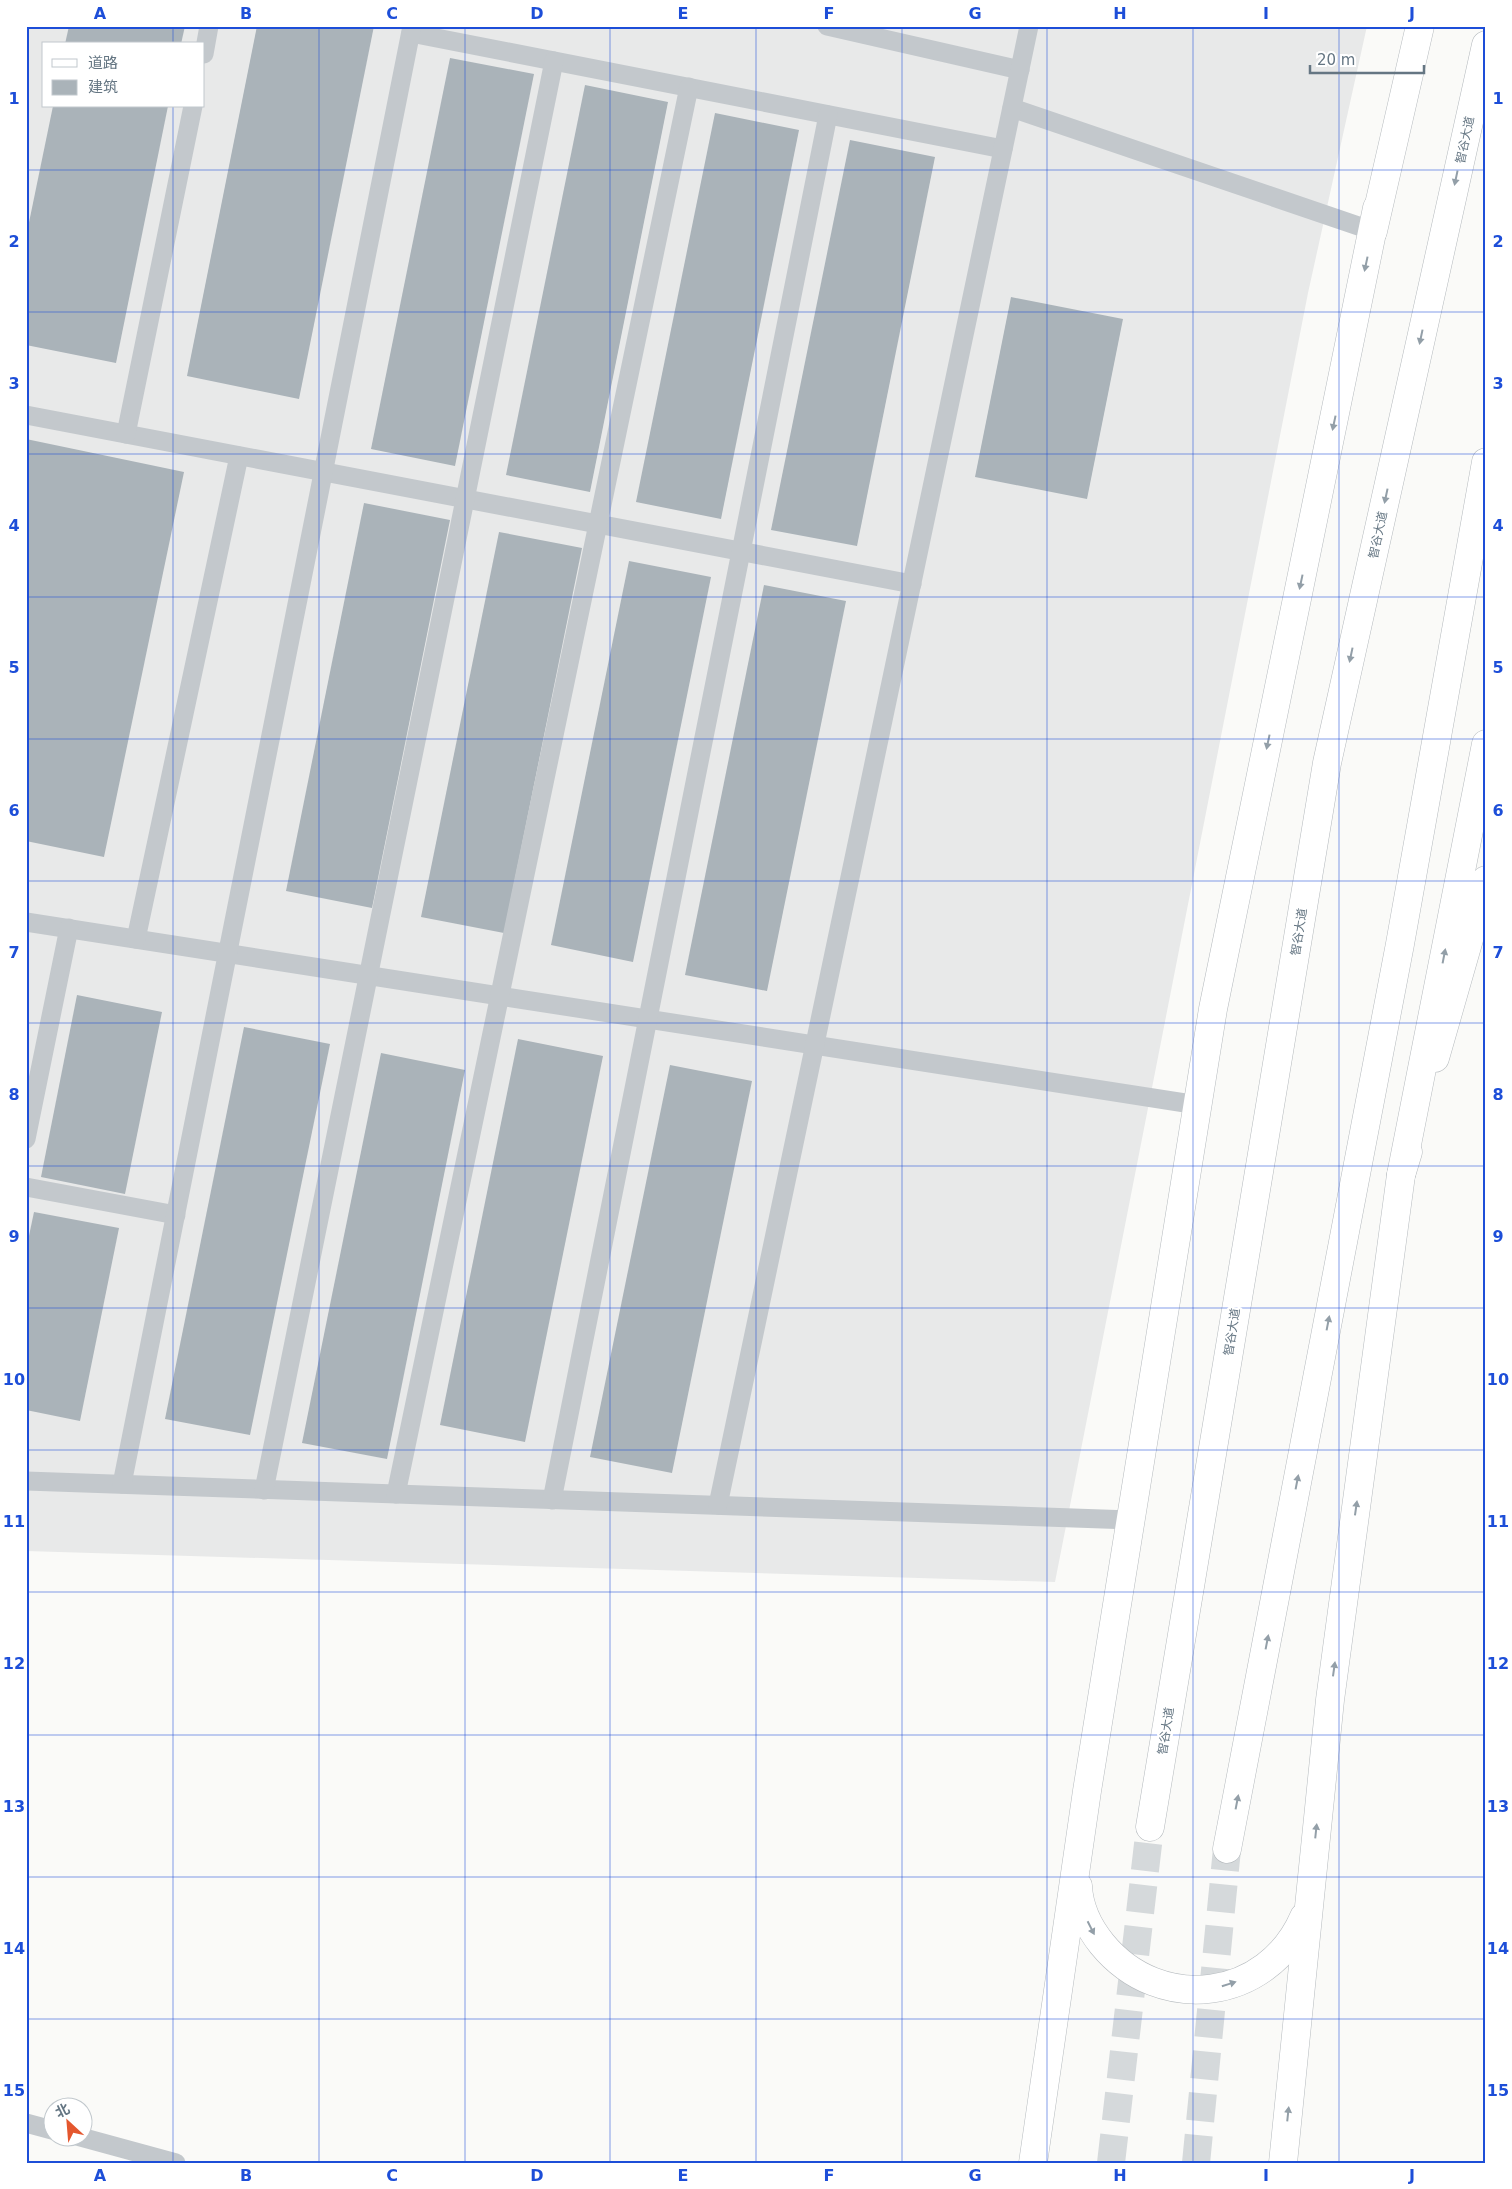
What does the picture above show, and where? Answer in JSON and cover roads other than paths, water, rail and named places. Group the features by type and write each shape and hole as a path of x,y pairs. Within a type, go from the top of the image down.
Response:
{"main road":[{"path":"1373,231 1406,26"},
{"path":"1033,2163 1076,1864 1213,1009 1373,231 1420,26"},
{"name":"智谷大道","path":"1150,1827 1327,764 1486,46"},
{"path":"1228,1849 1400,944 1486,462"},
{"path":"1283,2163 1330,1700 1401,1175 1486,744"},
{"path":"1401,1175 1486,880"},
{"path":"1076,1864 1078,1889 1084,1914 1096,1937 1112,1956 1132,1972 1155,1983 1179,1990 1203,1990 1227,1986 1249,1977 1269,1965 1286,1948 1299,1929 1309,1907 1314,1884 1313,1860"}],"lane":[{"path":"205,48 209,26"},
{"path":"827,26 1020,70"},
{"path":"718,1505 1029,26"},
{"path":"122,1484 412,29 554,61 1003,149"},
{"path":"264,1490 554,61"},
{"path":"396,1494 689,87"},
{"path":"126,434 193,108"},
{"path":"1012,108 1373,231"},
{"path":"552,1500 828,115"},
{"path":"26,415 912,584"},
{"path":"136,939 239,456"},
{"path":"26,922 1198,1105"},
{"path":"26,1139 69,928"},
{"path":"26,1187 176,1215"},
{"path":"26,1481 1131,1520"},
{"path":"26,2123 42,2127"},
{"path":"92,2140 176,2163"}],"tunnel":[{"path":"1111,2163 1150,1827"},
{"path":"1196,2163 1227,1849"}]}
